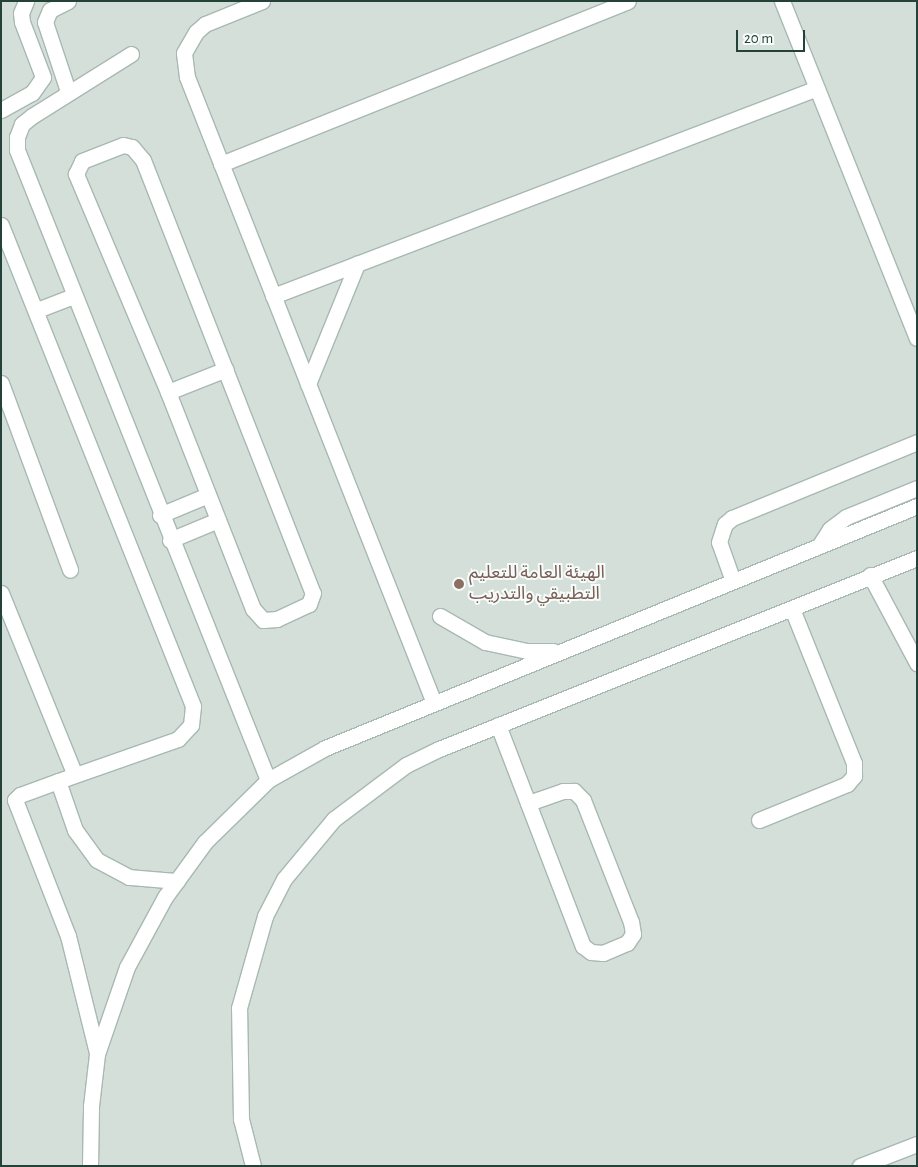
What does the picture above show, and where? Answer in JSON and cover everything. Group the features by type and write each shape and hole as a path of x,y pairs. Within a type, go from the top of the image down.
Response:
{"street":[{"path":"1,110 32,93 43,77 22,22 21,13 26,1"},
{"path":"68,1 50,10 45,22 68,91"},
{"path":"262,1 205,24 196,32 184,53 186,77 434,703"},
{"path":"221,164 628,1"},
{"path":"782,1 917,338"},
{"path":"131,54 68,91 22,124 17,136 17,150 160,515 268,780"},
{"path":"273,296 817,88"},
{"path":"123,145 139,152 226,369 313,593 309,604 270,620 257,616 168,392 76,174 82,161 123,145"},
{"path":"1,225 37,310 194,706 191,725 178,739 20,795 16,804 68,936 97,1054"},
{"path":"308,384 357,264"},
{"path":"37,310 73,296"},
{"path":"168,392 226,369"},
{"path":"1,383 70,570"},
{"path":"733,581 719,542 725,524 732,518 917,442"},
{"path":"819,546 830,529 846,517 917,488"},
{"path":"160,515 208,495"},
{"path":"90,1166 91,1106 97,1054 127,966 165,897 206,842 268,780 324,748 917,506"},
{"path":"170,540 218,520"},
{"path":"253,1166 241,1119 239,1008 265,916 284,879 334,819 370,789 406,765 498,725 792,609 870,575 917,558"},
{"path":"870,575 917,663"},
{"path":"1,593 75,775"},
{"path":"759,820 847,784 854,776 854,763 792,609"},
{"path":"440,616 485,642 527,651 562,651"},
{"path":"498,725 528,803 583,946 591,952 603,953 627,943 633,934 631,922 583,800 574,791 563,791 528,803"},
{"path":"58,781 75,830 97,860 129,877 177,881"},
{"path":"860,1166 917,1144"}],"shaded area":[{"name":"الهيئة العامة للتعليم التطبيقي والتدريب","path":"1,1 917,1 917,1166 1,1166"}],"place":[{"name":"الهيئة العامة للتعليم التطبيقي والتدريب","path":"459,584"}]}
